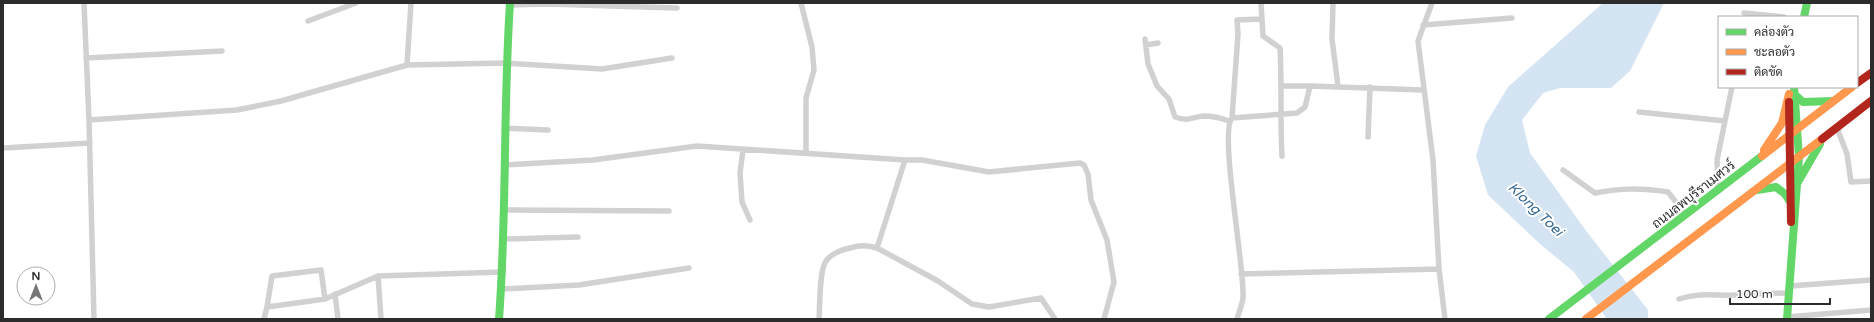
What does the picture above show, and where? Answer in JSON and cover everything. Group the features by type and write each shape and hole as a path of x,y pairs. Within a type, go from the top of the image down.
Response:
{"main road":[{"path":"1804,16 1807,3"},
{"path":"499,319 503,272 505,210 505,63 510,4"},
{"path":"1858,82 1871,73"},
{"name":"ถนนลพบุรีราเมศวร์","path":"1553,317 1851,88"},
{"path":"1792,90 1804,102 1833,101"},
{"path":"1787,318 1794,244 1799,157 1794,132 1792,90"},
{"path":"1759,158 1782,123 1792,90"},
{"path":"1586,319 1670,257 1871,102"},
{"path":"1794,132 1790,163 1790,202 1794,244"},
{"path":"1798,182 1823,139"},
{"path":"1754,191 1776,187 1785,194 1790,202"}],"street":[{"path":"84,3 90,143 94,319"},
{"path":"308,21 356,3"},
{"path":"407,65 411,3"},
{"path":"801,3 812,47 814,70 806,98 806,152"},
{"path":"1261,3 1263,36 1280,48 1282,86 1280,115 1282,156"},
{"path":"1333,3 1332,39 1338,86"},
{"path":"1432,3 1418,41 1433,160 1439,269 1445,319"},
{"path":"510,4 677,8"},
{"path":"1744,13 1774,16"},
{"path":"1424,24 1512,18"},
{"path":"1238,319 1243,298 1237,227 1227,144 1231,120 1238,34 1237,20 1262,19"},
{"path":"1158,43 1145,42 1148,64 1156,86 1169,99 1175,117 1185,120 1203,116 1231,120 1297,113 1305,107 1310,86"},
{"path":"86,58 222,51"},
{"path":"89,120 237,110 281,100 407,65 505,63 602,69 672,58"},
{"path":"1282,86 1338,86 1423,90"},
{"path":"1368,137 1370,88"},
{"path":"1718,190 1717,160 1732,88"},
{"path":"1639,112 1725,121"},
{"path":"505,128 548,130"},
{"path":"1837,128 1847,154 1851,182 1871,181"},
{"path":"3,148 90,143"},
{"path":"506,165 593,160 698,146 922,160 989,172 1080,164 1084,165 1088,174 1091,200 1107,240 1114,282 1104,319"},
{"path":"743,150 740,173 742,202 750,220"},
{"path":"877,248 905,160"},
{"path":"1563,170 1595,193 1622,188 1668,192 1686,214"},
{"path":"505,210 669,211"},
{"path":"504,239 578,237"},
{"path":"819,319 821,283 825,262 833,253 866,244 877,248 938,281 972,304 989,307 1041,298 1055,319"},
{"path":"502,289 578,284 689,268"},
{"path":"1241,274 1439,269"},
{"path":"264,319 272,276 321,270 325,299"},
{"path":"267,307 325,299 378,276 503,272"},
{"path":"378,276 381,319"},
{"path":"1679,299 1693,295 1736,295 1871,280"},
{"path":"335,294 338,319"},
{"path":"1787,318 1871,310"}],"water":[{"name":"Klong Toei","path":"1603,3 1664,3 1630,71 1611,88 1560,88 1543,93 1522,120 1530,153 1587,232 1648,310 1648,319 1607,319 1574,272 1540,244 1488,195 1476,156 1485,125 1508,87"}],"traffic: fast":[{"path":"499,319 503,240 506,82 510,3"},
{"path":"1804,16 1807,3"},
{"path":"1787,319 1799,157 1794,88"},
{"path":"1794,94 1803,102 1833,101"},
{"path":"1798,182 1820,144"},
{"path":"1549,319 1762,156"},
{"path":"1757,190 1776,187 1785,194 1790,202"}],"traffic: slow":[{"path":"1762,156 1851,88"},
{"path":"1764,150 1782,123 1789,94"},
{"path":"1586,319 1822,139"}],"traffic: jam":[{"path":"1858,82 1871,73"},
{"path":"1822,139 1871,101"},
{"path":"1789,102 1791,222"}]}
